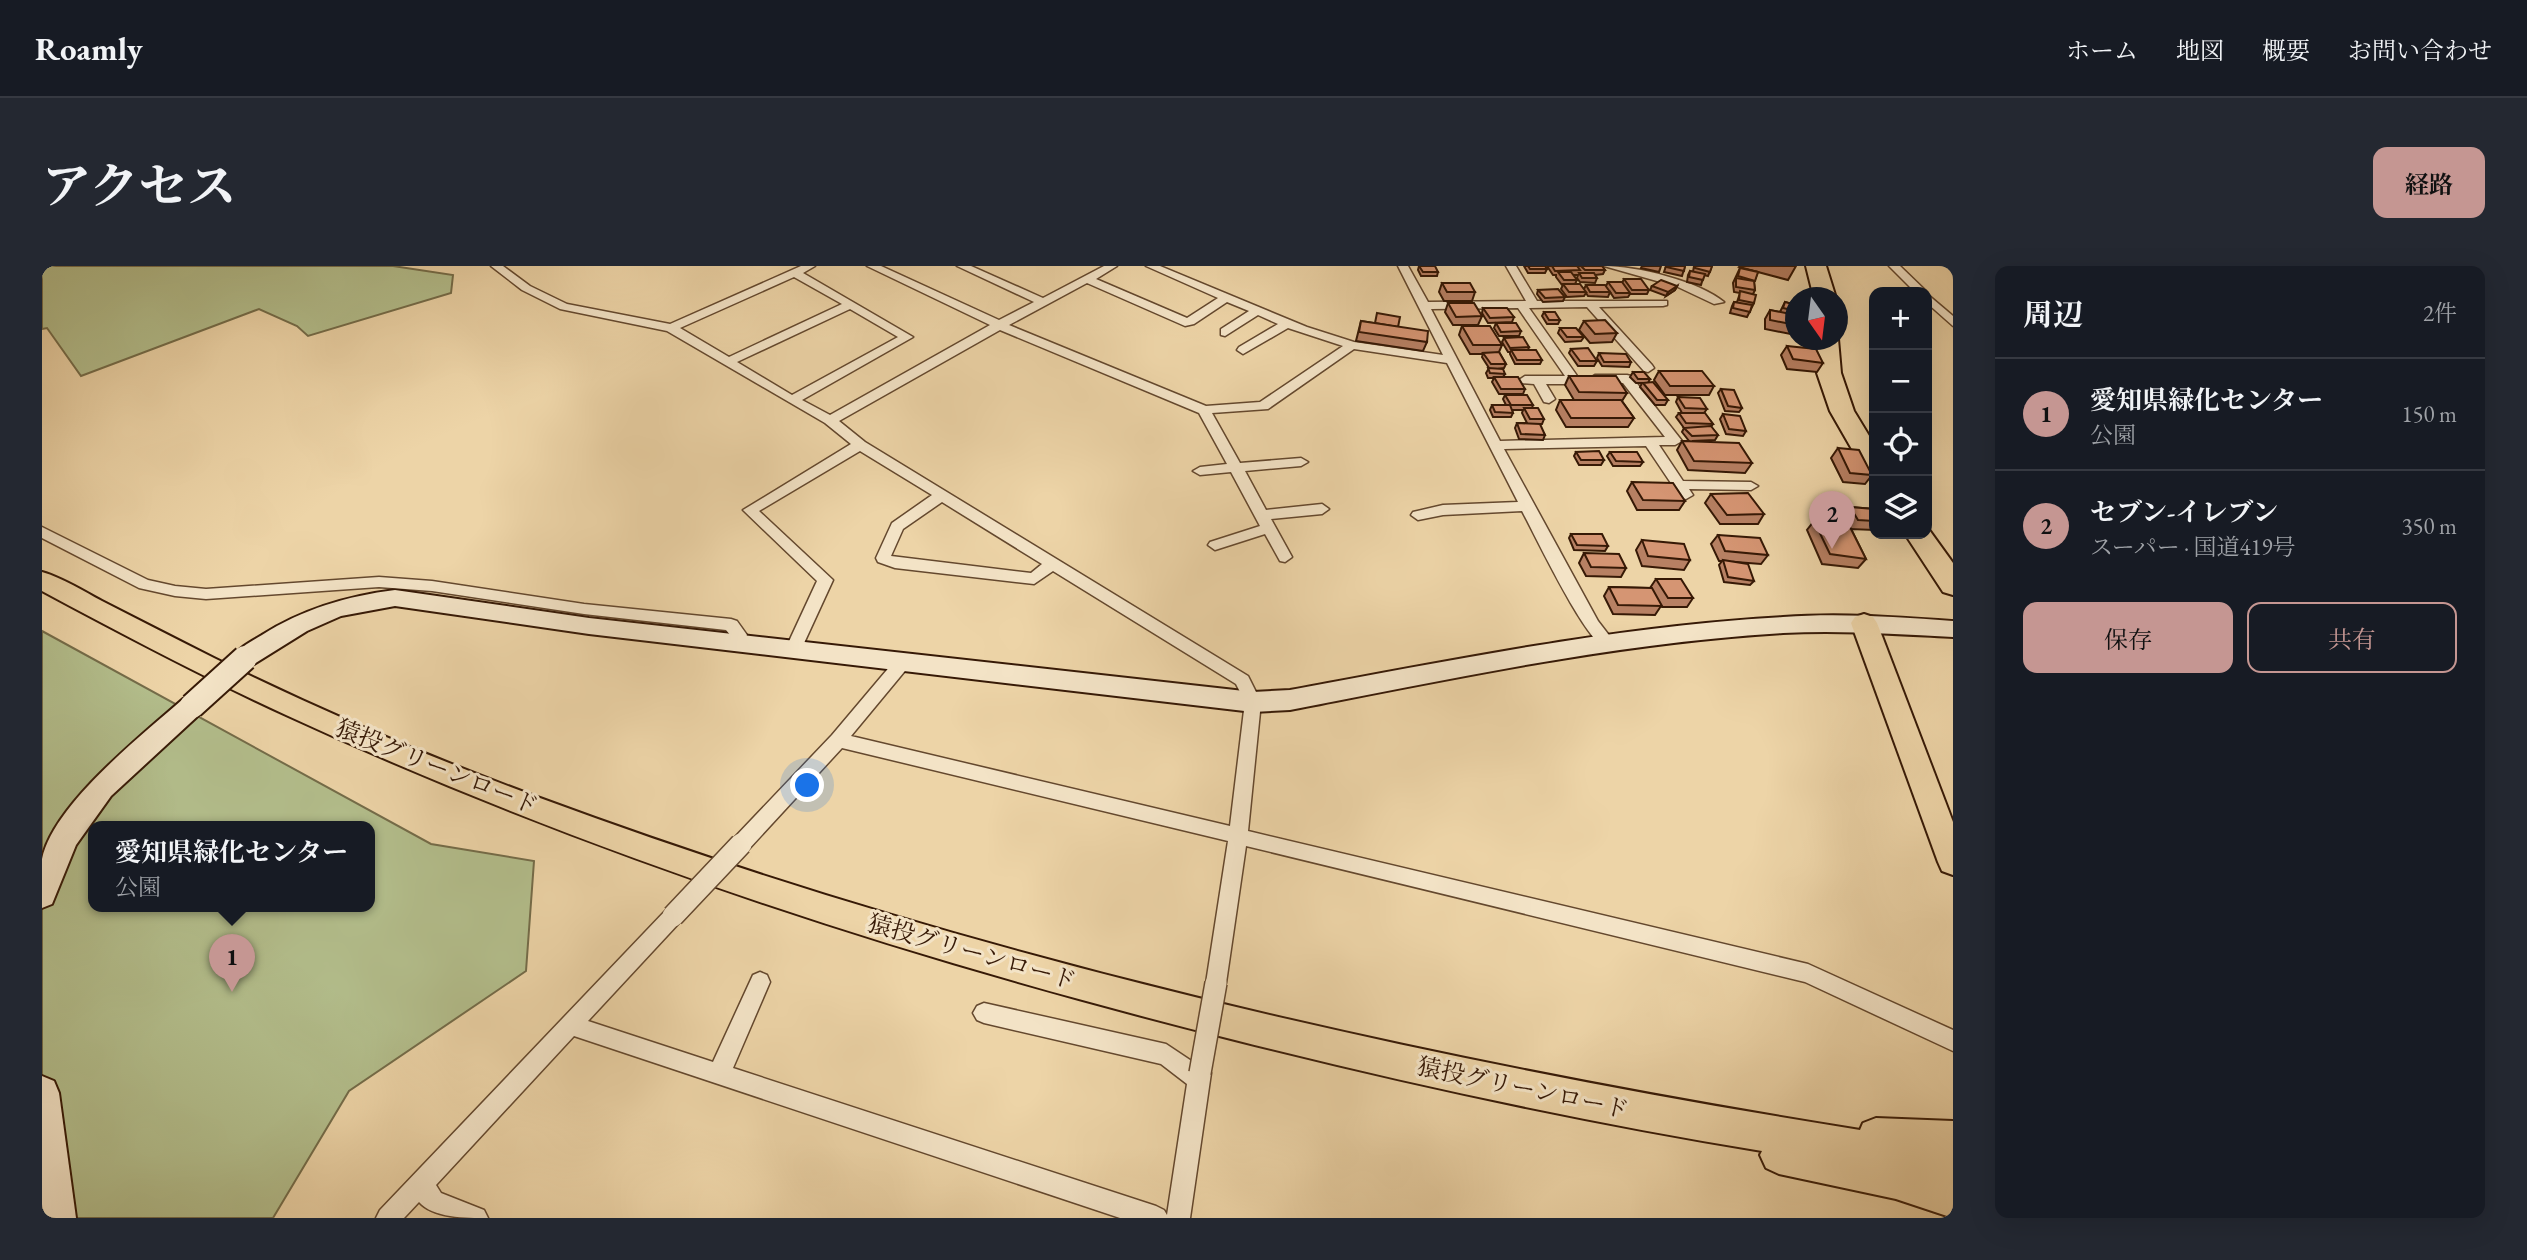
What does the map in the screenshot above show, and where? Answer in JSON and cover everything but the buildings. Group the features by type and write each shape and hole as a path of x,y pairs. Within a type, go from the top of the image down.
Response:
{"highway":[{"path":"1816,266 1822,287"},
{"path":"1828,350 1829,373 1842,411 1869,457"},
{"path":"1935,549 1953,584"}],"main road":[{"name":"猿投グリーンロード","path":"42,580 159,642 331,724 659,855 905,934 1169,1008 1550,1095 1710,1126 1953,1164"},
{"path":"1864,623 1953,862"},
{"path":"1433,1069 1504,1093 1896,1180 1953,1199"},
{"path":"1550,1095 1862,1134 1953,1139"}],"street":[{"path":"496,266 526,288 564,307 671,328 830,420 860,445 940,496 1232,672 1241,680 1253,702 1238,835 1178,1218"},
{"path":"671,328 810,266"},
{"path":"872,266 999,324 1204,410 1263,406 1352,345"},
{"path":"962,266 1043,302"},
{"path":"830,420 999,324 1112,266"},
{"path":"1151,266 1287,323 1352,345 1451,360"},
{"path":"1403,266 1527,506 1592,625 1607,643"},
{"path":"1511,266 1528,305 1574,380"},
{"path":"1609,266 1682,285 1718,302"},
{"path":"1894,266 1916,287"},
{"path":"792,400 907,337 794,273"},
{"path":"1087,279 1185,322 1226,298"},
{"path":"1932,302 1953,322"},
{"path":"1424,306 1663,303"},
{"path":"1590,304 1648,369"},
{"path":"728,362 850,305"},
{"path":"1224,332 1257,311"},
{"path":"1243,350 1287,323"},
{"path":"1494,444 1675,442 1627,379 1532,380 1549,399"},
{"path":"1204,410 1285,557"},
{"path":"1651,443 1683,490 1751,486"},
{"path":"793,650 825,580 750,510 860,445"},
{"path":"1200,471 1301,462"},
{"path":"940,496 897,526 883,558 895,564 1034,579 1052,563"},
{"path":"1418,515 1443,510 1527,506"},
{"path":"1214,545 1266,522 1322,509"},
{"path":"42,533 144,584 175,591 206,594 261,592 379,582 432,586 584,609 732,625 739,635 735,643"},
{"path":"42,895 64,840 101,788 245,658 292,626 324,612 363,601 395,598 589,626 1253,702 1290,700 1607,643 1785,624 1864,623 1953,629"},
{"path":"388,1218 838,740 903,662"},
{"path":"838,740 1808,973 1953,1041"},
{"path":"719,1074 760,982"},
{"path":"984,1013 1166,1055 1200,1076"},
{"path":"570,1025 1156,1218"},
{"path":"42,1093 58,1218"},
{"path":"421,1183 433,1202 476,1218"}],"green space":[{"path":"42,266 393,266 453,275 451,293 308,336 297,326 259,309 81,376 47,328 42,329"},
{"path":"42,631 431,844 534,861 526,971 349,1091 273,1218 42,1218"}],"place":[{"name":"セブン-イレブン","path":"1832,549"},
{"name":"愛知県緑化センター","path":"232,992"}]}
